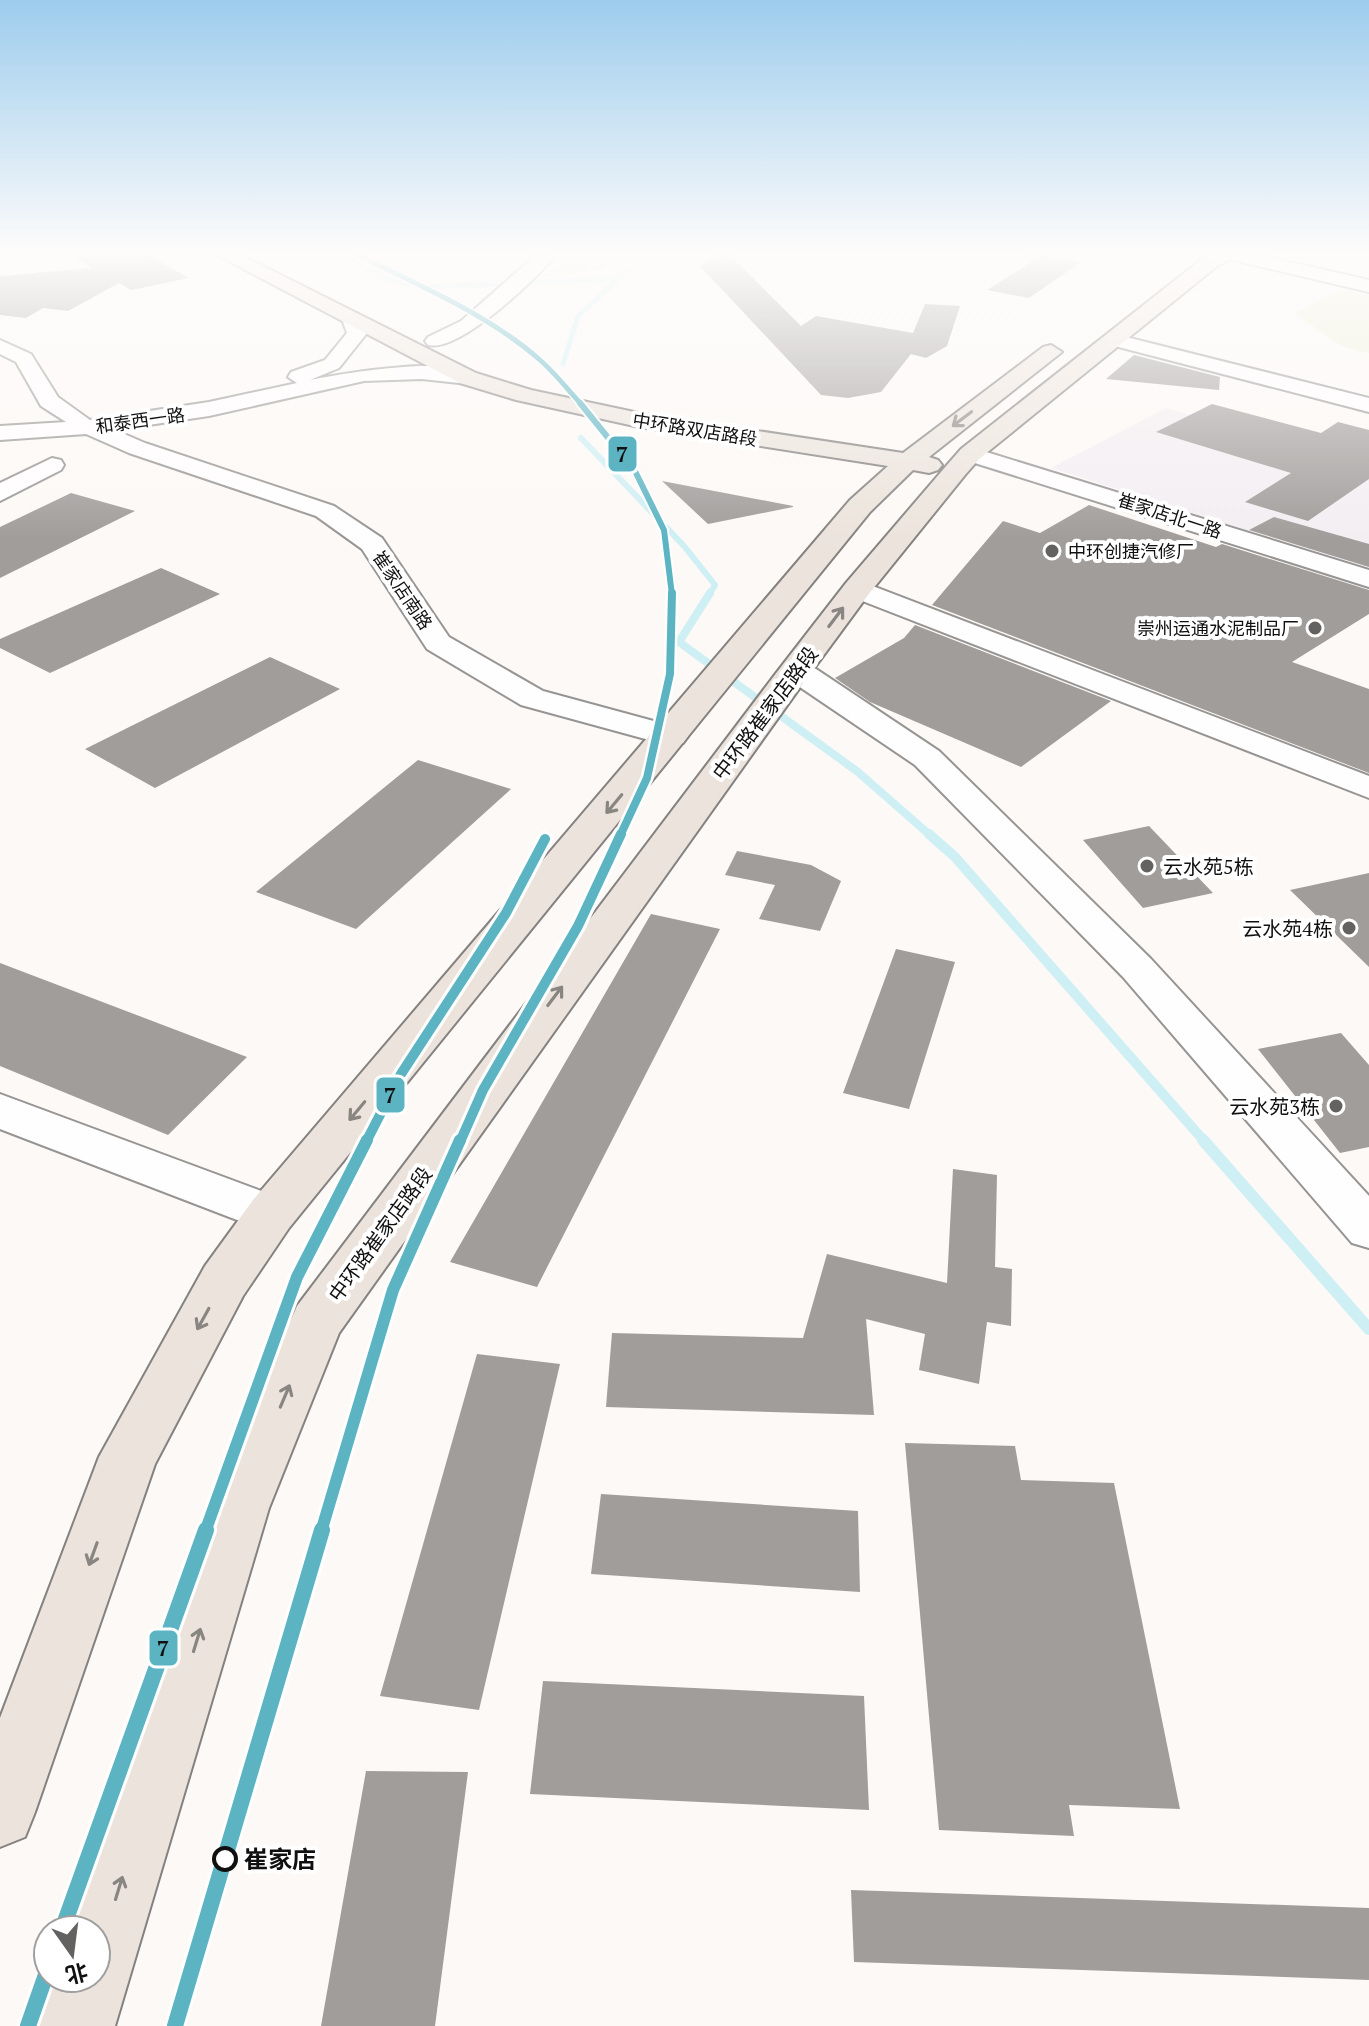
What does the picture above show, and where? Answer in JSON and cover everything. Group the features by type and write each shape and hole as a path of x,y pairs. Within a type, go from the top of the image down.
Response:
{"main road":[{"name":"中环路双店路段","path":"412,350 468,378 544,402 634,421 821,449 918,453"},
{"name":"中环路双店路段","path":"451,350 479,364 558,389 963,462"},
{"path":"0,1812 128,1457 224,1281 271,1214 745,645 847,487 918,453 1054,350"},
{"name":"中环路崔家店路段","path":"111,1914 239,1508 316,1322 857,589 963,462 1102,350"},
{"path":"821,449 847,487"},
{"path":"76,2026 86,1994"}],"street":[{"name":"崔家店南路","path":"7,350 24,358 49,401 84,424 137,448 325,511 372,544 438,643 532,698 685,718"},
{"name":"和泰西一路","path":"0,424 84,424 154,409 315,373 332,364 346,350"},
{"path":"1151,350 1369,405"},
{"name":"和泰西一路","path":"0,433 209,409 364,375 422,373 468,378"},
{"name":"崔家店北一路","path":"963,462 1369,579"},
{"path":"0,493 52,465"},
{"path":"857,589 1369,788"},
{"path":"793,674 927,758 1137,968 1369,1229"},
{"path":"0,1111 271,1214"}],"shaded area":[{"path":"1166,408 1369,464 1369,569 1051,468"}],"building":[{"path":"778,350 941,350 926,358 911,354 881,392 848,398 821,395"},
{"path":"1134,355 1220,377 1219,390 1106,379"},
{"path":"1212,404 1321,433 1338,422 1369,430 1369,479 1308,521 1245,502 1291,473 1156,432"},
{"path":"662,481 793,506 793,507 708,524"},
{"path":"71,493 135,511 0,578 0,527"},
{"path":"1089,505 1216,547 1222,544 1369,590 1369,614 1292,662 1369,689 1369,773 932,605 1003,521 1040,533"},
{"path":"1274,517 1369,544 1369,567 1249,530"},
{"path":"161,568 220,594 50,673 0,648 0,639"},
{"path":"915,625 1111,701 1021,767 870,702 835,678 904,638"},
{"path":"270,657 340,689 155,788 85,749"},
{"path":"418,760 511,789 356,929 256,892"},
{"name":"云水苑5栋","path":"1149,826 1213,893 1143,908 1083,840"},
{"path":"737,851 811,865 841,881 820,931 759,919 775,885 725,875"},
{"name":"云水苑4栋","path":"1369,873 1369,967 1290,890"},
{"path":"651,914 720,929 537,1287 450,1262"},
{"path":"896,949 955,962 909,1109 843,1093"},
{"path":"0,963 247,1057 168,1135 0,1066"},
{"name":"云水苑3栋","path":"1341,1033 1369,1065 1369,1147 1340,1153 1258,1049"},
{"path":"953,1169 997,1175 995,1267 1012,1269 1011,1326 987,1322 979,1384 919,1370 925,1334 866,1319 874,1415 606,1407 612,1333 803,1338 827,1254 947,1283"},
{"path":"477,1354 560,1364 479,1710 380,1696"},
{"path":"905,1443 1015,1446 1021,1480 1114,1483 1180,1809 1069,1805 1074,1836 939,1830"},
{"path":"601,1494 858,1511 860,1592 591,1574"},
{"path":"543,1681 864,1696 869,1810 530,1794"},
{"path":"366,1771 468,1772 435,2026 321,2026"},
{"path":"851,1890 1369,1908 1369,1980 854,1962"}],"waterway":[{"path":"563,364 568,350"},
{"path":"581,438 684,546 715,585 709,595"},
{"path":"710,593 679,642 858,772 931,836"},
{"path":"929,834 955,857 1205,1142"},
{"path":"1203,1140 1369,1329"}],"transit line":[{"name":"7","path":"175,2026 393,1290 483,1090 578,926 647,778 670,674 672,596 664,530 635,471 604,429 540,360 525,350"},
{"name":"7","path":"68,1914 297,1277 401,1074 506,913 545,839"},
{"name":"7","path":"28,2026 39,1994"}],"place":[{"name":"中环创捷汽修厂","path":"1052,551"},
{"name":"崇州运通水泥制品厂","path":"1315,628"},
{"name":"云水苑5栋","path":"1147,866"},
{"name":"云水苑4栋","path":"1349,928"},
{"name":"云水苑3栋","path":"1336,1106"},
{"name":"崔家店","path":"225,1859"}]}
